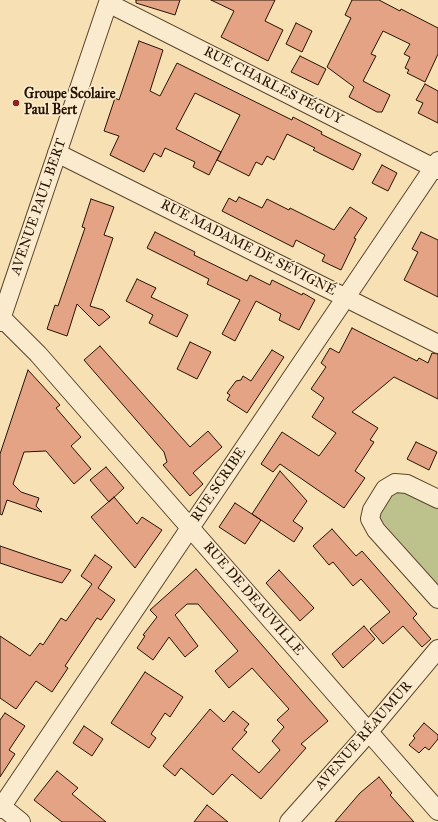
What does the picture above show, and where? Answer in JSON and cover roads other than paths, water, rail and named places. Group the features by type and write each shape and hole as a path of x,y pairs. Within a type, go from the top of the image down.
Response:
{"street":[{"name":"AVENUE PAUL BERT","path":"1,320 109,1"},
{"name":"RUE CHARLES PÉGUY","path":"109,1 436,166"},
{"name":"RUE MADAME DE SÉVIGNÉ","path":"57,153 438,344"},
{"name":"RUE SCRIBE","path":"1,807 191,528 345,297 436,166"},
{"name":"RUE DE DEAUVILLE","path":"1,320 38,354 438,811"},
{"path":"438,500 407,484 395,483 385,489 372,510 370,519 376,530 438,599"},
{"name":"AVENUE RÉAUMUR","path":"289,822 438,649"},
{"path":"1,807 20,822"}],"place":[{"name":"Groupe Scolaire Paul Bert","path":"16,103"}]}
